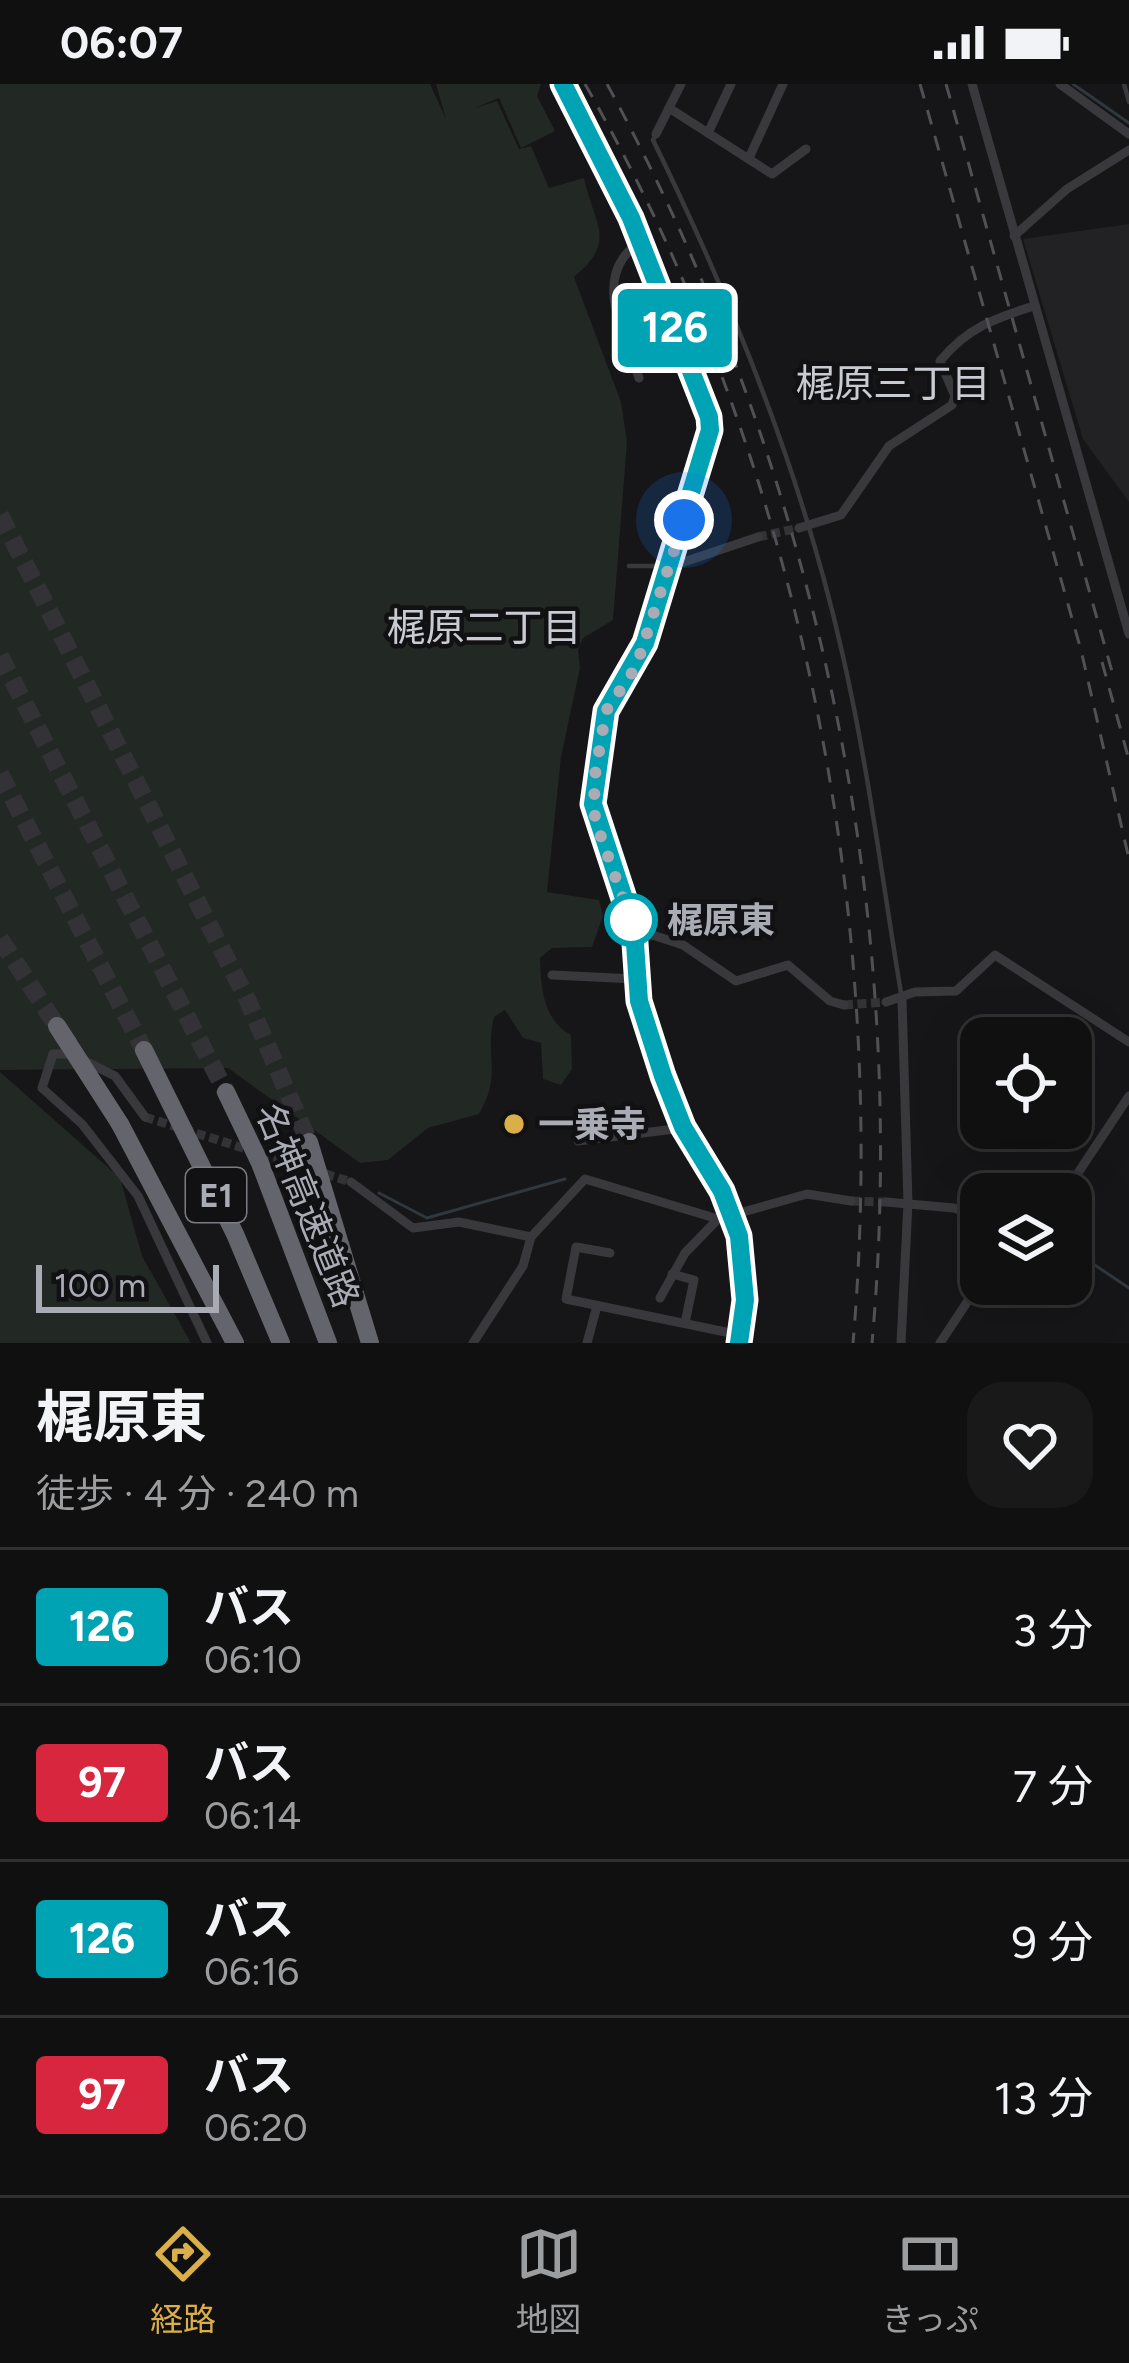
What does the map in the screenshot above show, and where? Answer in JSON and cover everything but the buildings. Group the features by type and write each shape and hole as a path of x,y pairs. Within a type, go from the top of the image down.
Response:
{"highway":[{"name":"E1","path":"62,1035 120,1124 235,1343"},
{"name":"E1","path":"144,1050 235,1234 280,1343"},
{"name":"名神高速道路","path":"226,1092 260,1163 328,1343"},
{"name":"名神高速道路","path":"309,1142 370,1343"}],"main road":[{"path":"563,84 640,242 710,424 672,566 636,667 606,711 594,781 595,820 634,929 635,979 683,1127 725,1218 744,1284 739,1339"}],"street":[{"path":"656,134 681,84"},
{"path":"708,133 731,84"},
{"path":"748,158 784,84"},
{"path":"972,84 1129,634"},
{"path":"1060,84 1129,134"},
{"path":"669,109 772,174 806,149"},
{"path":"1014,236 1067,189 1129,150"},
{"path":"639,378 610,290 621,257 640,242"},
{"path":"803,527 841,515 892,443 952,405 955,396 940,367 943,356 981,322 1034,306"},
{"path":"672,566 758,537"},
{"path":"634,929 683,945 736,981 788,965 830,1001 844,1005"},
{"path":"886,1002 961,988 995,955 1129,1042"},
{"path":"552,975 635,979"},
{"path":"901,1343 908,1203 902,999"},
{"path":"145,1118 115,1076 71,1054 53,1054 42,1088 82,1124 138,1196 207,1343"},
{"path":"1078,1173 1129,1096"},
{"path":"578,1142 683,1127"},
{"path":"473,1343 523,1266 531,1237 585,1179 725,1218"},
{"path":"351,1182 413,1228 459,1222 531,1237"},
{"path":"660,1298 672,1274 725,1218 806,1194 851,1201"},
{"path":"886,1202 960,1213"},
{"path":"610,1253 577,1243 566,1299 739,1339"},
{"path":"672,1274 694,1280 685,1323"},
{"path":"940,1343 965,1305"},
{"path":"587,1343 597,1306"}],"lane":[{"path":"1124,84 1129,102"},
{"path":"656,134 653,140 737,324 803,527 859,730 902,999"},
{"path":"629,566 672,566"}],"shaded area":[{"path":"0,84 430,84 446,119 436,84 541,84 537,96 555,131 521,148 499,98 475,108 497,101 519,149 531,146 549,188 584,178 599,242 596,253 574,277 621,402 627,442 613,620 583,638 578,650 580,668 561,757 547,892 599,900 603,916 592,947 552,948 540,958 549,1012 571,1035 572,1069 561,1085 543,1079 541,1043 523,1038 505,1010 494,1017 492,1076 479,1114 428,1128 388,1160 360,1163 228,1068 0,1070"},
{"path":"1129,224 1129,502 1083,439 1023,239"},
{"path":"0,1072 120,1178 142,1256 191,1343 0,1343"}],"waterway":[{"path":"1073,84 1129,123"},
{"path":"379,1193 427,1218 565,1179"},
{"path":"1092,1263 1129,1288"}],"tunnel":[{"path":"0,515 247,999 309,1142"},
{"path":"758,537 799,528"},
{"path":"0,656 226,1092"},
{"path":"0,774 144,1050"},
{"path":"0,939 57,1026"},
{"path":"844,1005 886,1002"},
{"path":"145,1117 351,1182"},
{"path":"851,1201 886,1202"}],"railway":[{"path":"585,84 660,228 723,379 774,534 814,693 841,855 857,1018 861,1181 853,1343"},
{"path":"607,84 680,230 742,381 793,536 832,694 860,855 876,1017 880,1180 872,1343"},
{"path":"920,84 1081,650 1129,859"},
{"path":"946,84 1113,675"},
{"path":"1102,662 1129,760"}],"bus line":[{"name":"126","path":"563,84 631,218 709,417 710,430 654,620 636,667 606,711 593,804 634,929 639,1001 663,1076 683,1127 722,1191 739,1236 745,1300 739,1343"}],"place":[{"name":"梶原東","path":"631,920"},
{"name":"一乗寺","path":"514,1124"}],"district":[{"name":"梶原三丁目","path":"893,383"},
{"name":"梶原二丁目","path":"484,627"}],"route":[{"path":"631,920 634,929 595,820 594,781 606,711 636,667 684,520"}]}
